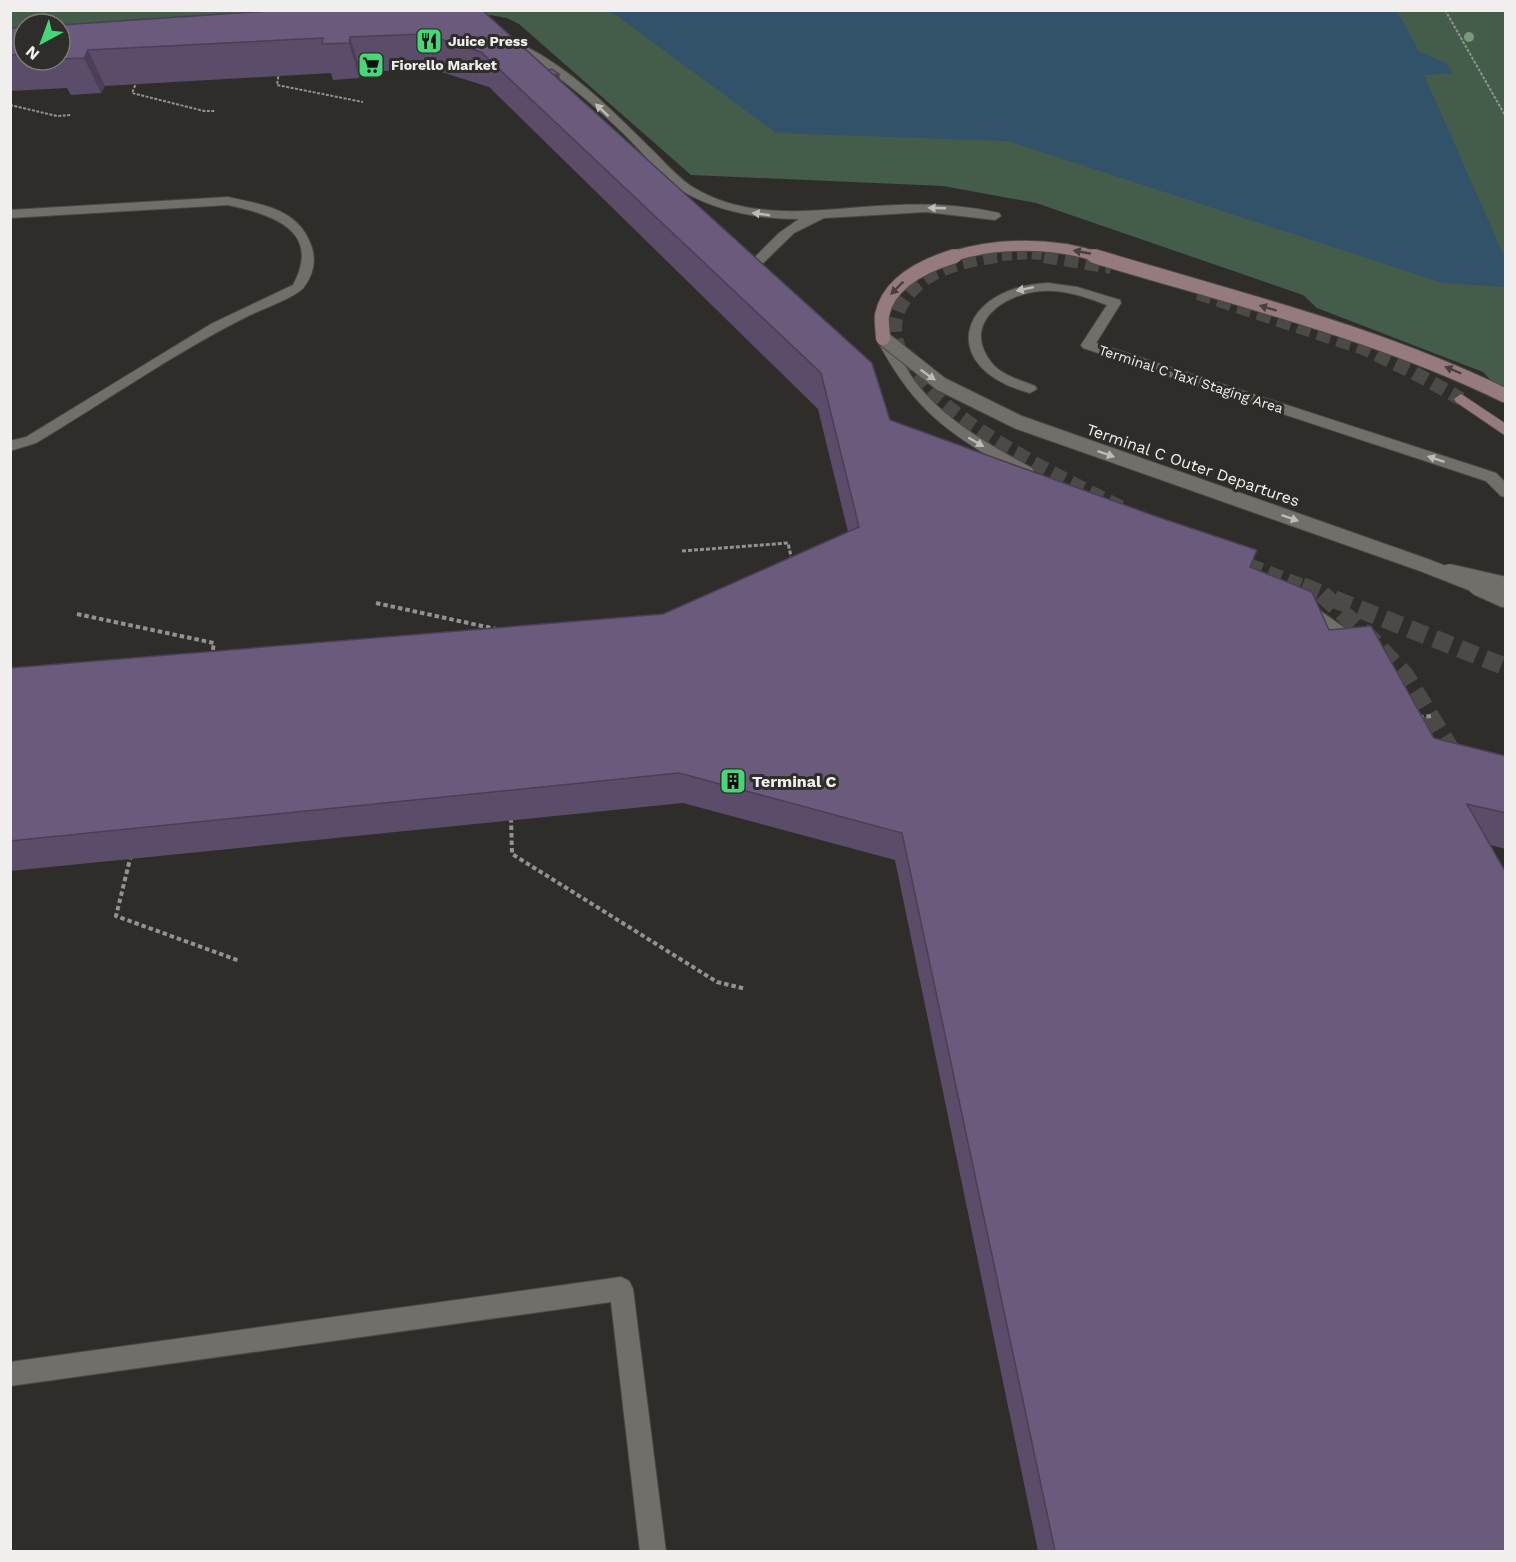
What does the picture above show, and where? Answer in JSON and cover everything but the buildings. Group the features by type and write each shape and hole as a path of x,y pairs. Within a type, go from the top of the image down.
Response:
{"street":[{"path":"492,33 534,53 565,78 686,188 707,200 747,212 791,217 891,208 932,207 994,216"},
{"path":"503,38 513,59"},
{"path":"10,214 228,201 260,208 292,224 302,235 309,258 306,272 298,287 216,327 31,440 10,446"},
{"path":"732,248 753,266 790,230 819,214"},
{"path":"1038,477 968,438 934,412 903,377 883,338 880,317 889,296 906,279 926,266 984,249 1028,246 1089,254 1360,336 1428,360 1506,396"},
{"name":"Terminal C Taxi Staging Area","path":"1030,389 997,375 986,365 975,339 975,327 988,306 1010,293 1040,286 1067,288 1115,303 1088,345 1491,477 1506,492"},
{"name":"Terminal C Outer Departures","path":"883,338 941,384 1018,422 1424,565 1506,599"},
{"path":"1461,399 1506,431"},
{"path":"1424,565 1506,584"},
{"path":"1294,606 1322,621 1367,659"},
{"path":"10,1374 621,1289 653,1551"}],"path":[{"path":"1445,10 1506,117"},
{"path":"279,67 277,85 363,102"},
{"path":"140,75 132,93 204,111 214,111"},
{"path":"10,105 57,116 71,115"},
{"path":"682,551 788,543 793,564"},
{"path":"376,603 496,629"},
{"path":"77,614 214,643 210,665"},
{"path":"1411,718 1432,716"},
{"path":"511,810 512,854 717,982 746,989"},
{"path":"132,847 116,916 240,961"}],"green space":[{"path":"11,10 1505,11 1505,395 1483,372 1317,308 1303,295 1036,203 943,186 691,175 519,24 507,18 473,12 72,38 72,12 12,12 11,42"}],"water":[{"path":"606,11 1397,11 1419,51 1447,64 1452,73 1424,75 1505,258 1505,287 1443,283 1008,141 776,133 619,17"}],"tunnel":[{"path":"994,256 1030,254 1061,257"},
{"path":"987,257 994,256"},
{"path":"994,256 969,261 941,270 929,276 908,295 900,307 896,338 910,369 939,399 976,428 1018,454 1122,508"},
{"path":"1044,256 1111,267"},
{"path":"1198,293 1363,348 1461,399"},
{"path":"1229,557 1305,587"},
{"path":"1302,586 1322,594"},
{"path":"1322,594 1372,640 1405,675 1458,761"},
{"path":"1334,599 1506,667"}],"place":[{"name":"Juice Press","path":"429,41"},
{"name":"Fiorello Market","path":"371,65"},
{"name":"Terminal C","path":"733,781"}]}
